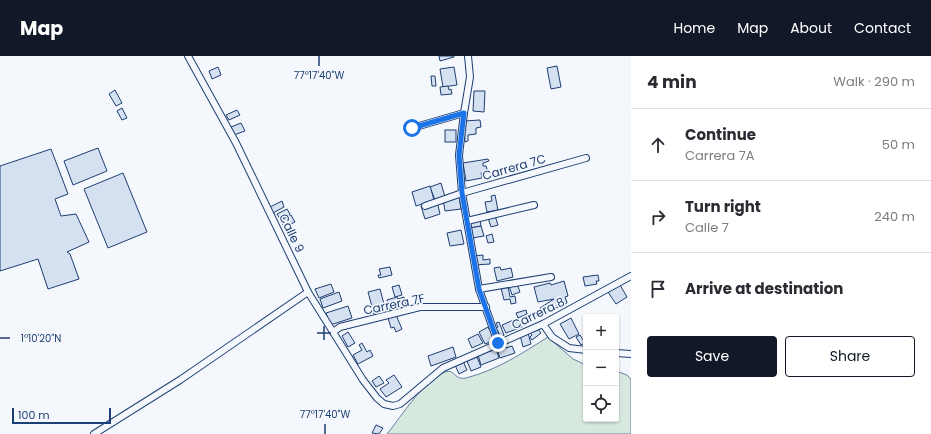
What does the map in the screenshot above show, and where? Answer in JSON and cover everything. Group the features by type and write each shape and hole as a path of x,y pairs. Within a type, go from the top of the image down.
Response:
{"street":[{"name":"Calle 9","path":"188,56 236,143 308,292 363,380 377,398 384,404 393,406"},
{"path":"468,56 470,77 459,155 462,193 479,289 498,343"},
{"path":"412,128 464,113"},
{"name":"Carrera 7C","path":"425,206 462,193 586,158"},
{"path":"467,221 534,205"},
{"name":"Carrera 8","path":"393,406 400,404 443,368 543,324 631,276"},
{"path":"479,289 551,277"},
{"path":"94,434 180,380 308,292"},
{"name":"Carrera 7F","path":"333,332 340,327 420,307 486,307"},
{"path":"543,324 552,337 570,348 583,350"},
{"path":"619,353 631,354"}],"shaded area":[{"path":"548,337 573,359 583,364 583,422 619,422 619,372 627,375 631,379 631,434 387,434 420,392 436,377 448,371 459,378 477,375 508,361"}],"building":[{"path":"439,56 454,56 454,57 440,61"},
{"path":"557,66 561,87 551,89 547,68"},
{"path":"218,67 221,75 212,79 209,71"},
{"path":"454,67 457,85 443,87 440,69"},
{"path":"431,76 435,76 436,86 432,86"},
{"path":"448,86 449,90 451,89 452,94 441,95 440,87"},
{"path":"115,90 122,103 116,106 109,94"},
{"path":"474,91 485,91 484,112 473,111"},
{"path":"122,108 127,118 122,120 117,111"},
{"path":"237,110 240,115 229,120 226,115"},
{"path":"480,120 481,127 476,128 476,134 468,135 468,141 465,142 464,121"},
{"path":"241,123 245,131 234,135 231,127"},
{"path":"445,130 456,130 456,142 445,142"},
{"path":"98,148 107,171 73,185 64,161"},
{"path":"51,149 68,194 55,199 61,216 76,214 89,242 67,252 70,254 79,279 48,289 38,259 0,271 0,166"},
{"path":"488,159 489,161 483,163 483,166 486,166 488,172 481,173 482,178 466,181 463,163"},
{"path":"123,173 147,232 108,248 84,189"},
{"path":"441,183 445,197 435,200 430,187"},
{"path":"430,186 434,200 416,206 412,192"},
{"path":"495,195 498,210 487,212 485,202 492,201 491,196"},
{"path":"459,196 461,209 445,211 443,199"},
{"path":"282,201 284,207 273,213 270,207"},
{"path":"437,201 440,214 425,219 421,206"},
{"path":"287,209 290,214 280,219 277,214"},
{"path":"291,215 295,222 284,227 281,220"},
{"path":"495,216 498,225 491,227 488,218"},
{"path":"480,218 481,226 470,228 469,220"},
{"path":"481,226 484,236 472,238 470,228"},
{"path":"461,230 464,244 450,246 447,233"},
{"path":"492,234 494,242 488,243 486,236"},
{"path":"483,255 483,260 490,259 490,264 474,265 473,256"},
{"path":"390,267 392,275 379,278 378,275 381,275 379,269"},
{"path":"500,267 501,270 511,268 513,277 497,281 494,268"},
{"path":"598,275 599,281 596,281 597,284 585,286 583,277"},
{"path":"564,281 568,296 565,297 567,303 543,314 540,308 554,299 538,302 534,287 550,283 551,285"},
{"path":"331,284 334,292 319,298 315,289"},
{"path":"517,284 520,292 512,295 509,286"},
{"path":"399,285 402,295 395,297 392,287"},
{"path":"620,285 627,297 616,304 606,289"},
{"path":"508,286 510,297 515,296 516,303 511,304 510,299 504,300 501,288"},
{"path":"380,289 384,304 378,306 379,312 374,314 368,292"},
{"path":"339,292 342,301 323,308 320,299"},
{"path":"397,297 398,299 404,297 406,306 390,311 387,300"},
{"path":"348,306 352,318 330,325 326,313"},
{"path":"526,310 527,314 518,318 516,313"},
{"path":"396,315 402,329 396,332 394,327 391,328 388,318"},
{"path":"518,318 522,327 506,333 502,325"},
{"path":"571,318 579,334 569,339 560,324"},
{"path":"499,322 504,335 501,337 496,328 498,327 496,323"},
{"path":"488,327 495,340 485,344 479,332"},
{"path":"537,328 541,333 532,340 530,337 532,335 530,333"},
{"path":"348,332 355,343 348,347 342,336"},
{"path":"528,333 531,344 523,347 520,335"},
{"path":"478,334 483,343 472,348 468,339"},
{"path":"580,335 583,340 583,344 581,345 576,337"},
{"path":"362,343 367,352 370,350 373,356 358,364 353,355 362,350 359,345"},
{"path":"504,343 506,348 512,346 515,353 500,358 496,346"},
{"path":"453,347 456,357 431,366 428,356"},
{"path":"496,349 499,358 481,365 478,355"},
{"path":"477,357 481,367 471,371 467,361"},
{"path":"463,361 467,370 459,374 455,365"},
{"path":"394,375 402,387 386,397 380,389 389,383 386,380"},
{"path":"379,376 384,383 376,387 372,381"},
{"path":"376,425 383,428 379,434 372,433"}],"route":[{"path":"412,128 464,113 459,155 462,193 479,289 498,343"}]}
